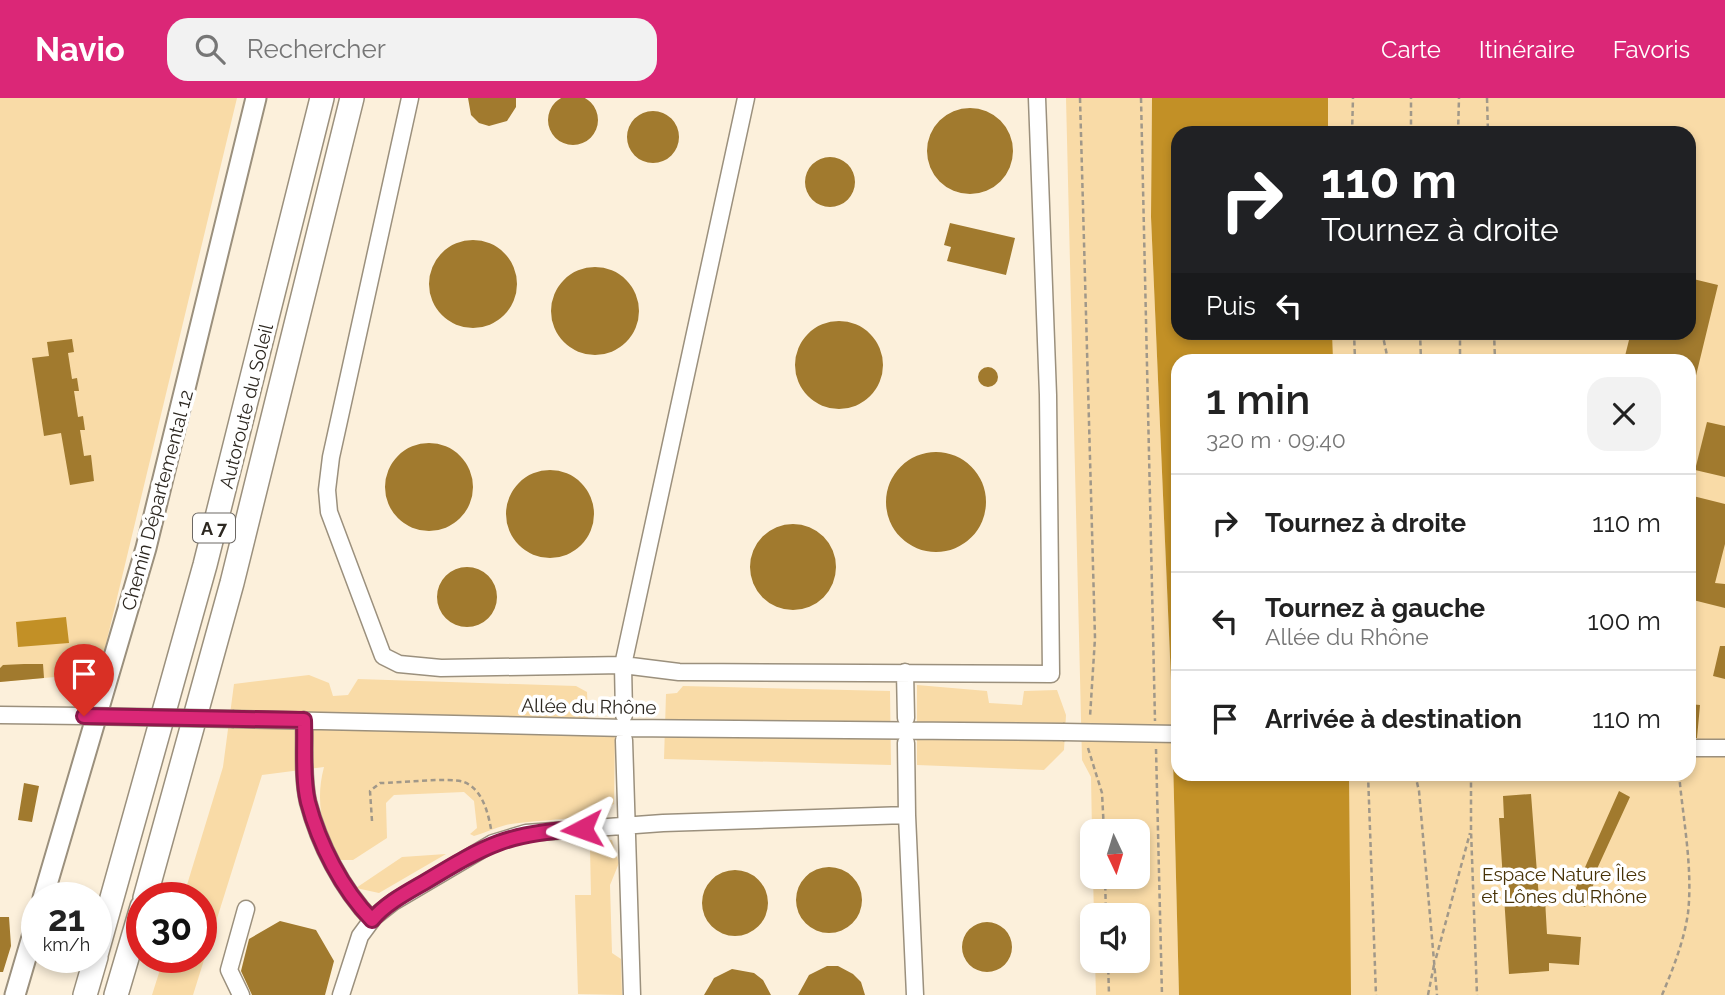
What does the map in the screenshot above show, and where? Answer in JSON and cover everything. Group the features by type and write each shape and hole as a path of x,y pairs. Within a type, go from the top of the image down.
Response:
{"highway":[{"name":"Autoroute du Soleil","path":"112,898 208,553 321,98"},
{"name":"Autoroute du Soleil","path":"149,882 232,583 352,98"},
{"path":"116,995 126,961"},
{"name":"Autoroute du Soleil","path":"85,995 91,973"}],"main road":[{"name":"Chemin Départemental 12","path":"48,882 146,548 256,98"},
{"path":"15,995 21,973"}],"street":[{"path":"410,98 331,457 327,490 329,512 383,656 399,664 440,668 623,665 679,672 1051,674 1048,395 1037,98"},
{"path":"624,715 623,665 746,98"},
{"path":"905,672 906,718"},
{"name":"Allée du Rhône","path":"0,715 625,728 1171,734"},
{"path":"304,720 308,800 321,839 354,902 372,920"},
{"path":"624,740 632,995"},
{"path":"906,743 915,995"},
{"path":"1696,748 1725,748"},
{"path":"341,995 360,936 372,920 393,902 493,842 526,833 663,822 907,816"},
{"path":"241,995 229,970 246,909"}],"path":[{"path":"1080,98 1095,638 1090,725"},
{"path":"1141,98 1156,730"},
{"path":"1352,126 1353,98"},
{"path":"1411,98 1411,126"},
{"path":"1458,126 1460,98"},
{"path":"1487,98 1488,126"},
{"path":"1089,738 1088,751 1102,793 1103,819"},
{"path":"1156,744 1163,995"},
{"path":"1368,781 1376,995"},
{"path":"1417,781 1437,995"},
{"path":"1471,781 1477,995"},
{"path":"1662,995 1676,959 1688,914 1689,883 1680,781"},
{"path":"372,821 370,791 380,783 464,782 479,794 488,813 493,842"},
{"path":"1428,995 1471,830"},
{"path":"1108,973 1109,995"}],"green space":[{"path":"0,98 237,98 99,673 0,682"},
{"path":"1066,98 1152,98 1151,217 1171,680 1171,781 1174,781 1179,995 1096,995 1095,973 1150,973 1150,903 1094,903 1093,889 1150,889 1150,819 1092,819 1091,777 1082,760"},
{"name":"Espace Nature Îles et Lônes du Rhône","path":"1246,98 1725,98 1725,995 1268,995 1262,781 1696,781 1696,354 1252,354 1252,340 1696,340 1696,126 1247,126"},
{"path":"309,675 329,683 333,696 348,695 358,679 576,686 587,692 589,734 615,733 614,804 589,814 506,825 474,836 470,834 477,828 474,801 464,792 394,795 386,803 387,838 353,860 336,860 321,814 320,791 324,767 262,775 217,918 217,882 188,882 223,767 234,684"},
{"path":"917,685 987,691 989,703 1022,705 1024,691 1057,690 1066,715 1064,750 1044,770 917,765"},
{"path":"683,686 890,691 891,765 664,759 666,694 677,693"},
{"path":"597,839 612,840 619,863 610,885 612,953 621,959 622,995 578,994 575,895 591,895 590,848"},
{"path":"446,854 379,893 356,888 402,857"},
{"path":"159,973 200,973 193,995 152,995"}],"shaded area":[{"path":"1152,98 1328,98 1328,126 1171,126 1171,340 1332,340 1333,354 1171,354 1171,680 1151,217"},
{"path":"66,617 69,643 18,647 16,622"},
{"path":"1174,781 1349,781 1351,995 1179,995"}],"building":[{"path":"573,95 591,102 598,120 591,138 573,145 555,138 548,120 555,102"},
{"path":"468,98 516,98 516,107 507,121 489,126 479,123 471,115"},
{"path":"962,108 978,108 1001,120 1010,134 1013,151 1010,168 1001,182 978,194 962,194 946,187 934,175 927,159 927,143 934,127 946,115"},
{"path":"653,111 663,113 671,119 677,127 677,147 671,155 663,161 653,163 643,161 635,155 629,147 627,137 629,127 635,119 643,113"},
{"path":"830,157 848,164 855,182 848,200 830,207 812,200 805,182 812,164"},
{"path":"950,223 1015,238 1006,275 947,261 951,247 944,245"},
{"path":"473,240 490,244 504,253 513,267 517,284 513,301 504,315 490,324 473,328 456,324 442,315 433,301 429,284 433,267 442,253 456,244"},
{"path":"595,267 612,271 626,280 635,294 639,311 635,328 626,342 612,351 595,355 578,351 564,342 555,328 551,311 555,294 564,280 578,271"},
{"path":"1696,280 1718,285 1696,376 1696,354 1626,354 1629,340 1696,340"},
{"path":"839,321 856,325 870,334 879,348 883,365 879,382 870,396 856,405 839,409 822,405 808,396 799,382 795,365 799,348 808,334 822,325"},
{"path":"72,339 74,352 68,353 72,379 77,378 79,391 74,391 78,417 83,416 85,430 80,430 84,456 91,455 94,481 70,485 61,433 44,436 32,358 49,356 47,342"},
{"path":"984,367 992,367 998,377 992,387 984,387 978,381 978,373"},
{"path":"1707,422 1725,426 1725,477 1696,470"},
{"path":"429,443 454,450 466,462 473,487 466,512 454,524 429,531 404,524 392,512 385,487 392,462 404,450"},
{"path":"936,452 955,456 971,467 982,483 986,502 982,521 971,537 955,548 936,552 917,548 901,537 890,521 886,502 890,483 901,467 917,456"},
{"path":"550,470 567,474 581,483 590,497 594,514 590,531 581,545 567,554 550,558 533,554 519,545 510,531 506,514 510,497 519,483 533,474"},
{"path":"1696,497 1725,504 1725,544 1715,583 1725,584 1725,608 1696,601"},
{"path":"793,524 810,527 824,536 833,550 836,567 833,584 824,598 810,607 793,610 776,607 762,598 753,584 750,567 753,550 762,536 776,527"},
{"path":"461,567 473,567 492,580 497,597 495,609 484,622 473,627 461,627 442,614 437,603 437,591 450,572"},
{"path":"1720,646 1725,646 1725,679 1713,676"},
{"path":"43,664 44,678 0,682 0,668 3,665"},
{"path":"1696,705 1700,705 1696,738"},
{"path":"24,783 39,786 32,822 18,820"},
{"path":"1619,791 1630,797 1591,882 1594,883 1585,907 1570,901"},
{"path":"1531,794 1539,899 1545,899 1547,934 1581,937 1579,965 1549,963 1549,971 1509,974 1499,818 1504,818 1503,796"},
{"path":"829,867 842,870 852,877 859,887 862,900 859,913 852,923 842,930 829,933 816,930 806,923 799,913 796,900 799,887 806,877 816,870"},
{"path":"741,870 759,879 766,890 766,916 759,927 748,934 729,936 711,927 704,916 702,897 711,879 722,872"},
{"path":"0,917 9,917 11,946 3,972 0,972"},
{"path":"280,921 316,930 334,961 325,995 252,995 241,971 249,939"},
{"path":"987,922 1005,929 1012,947 1005,965 987,972 969,965 962,947 969,929"},
{"path":"827,966 838,966 853,974 861,982 865,995 798,995 809,975"},
{"path":"732,969 754,973 763,980 771,995 704,995 714,978"}],"route":[{"path":"84,716 304,720 308,800 321,839 354,902 372,920 393,902 493,842 526,833 582,829"}]}
